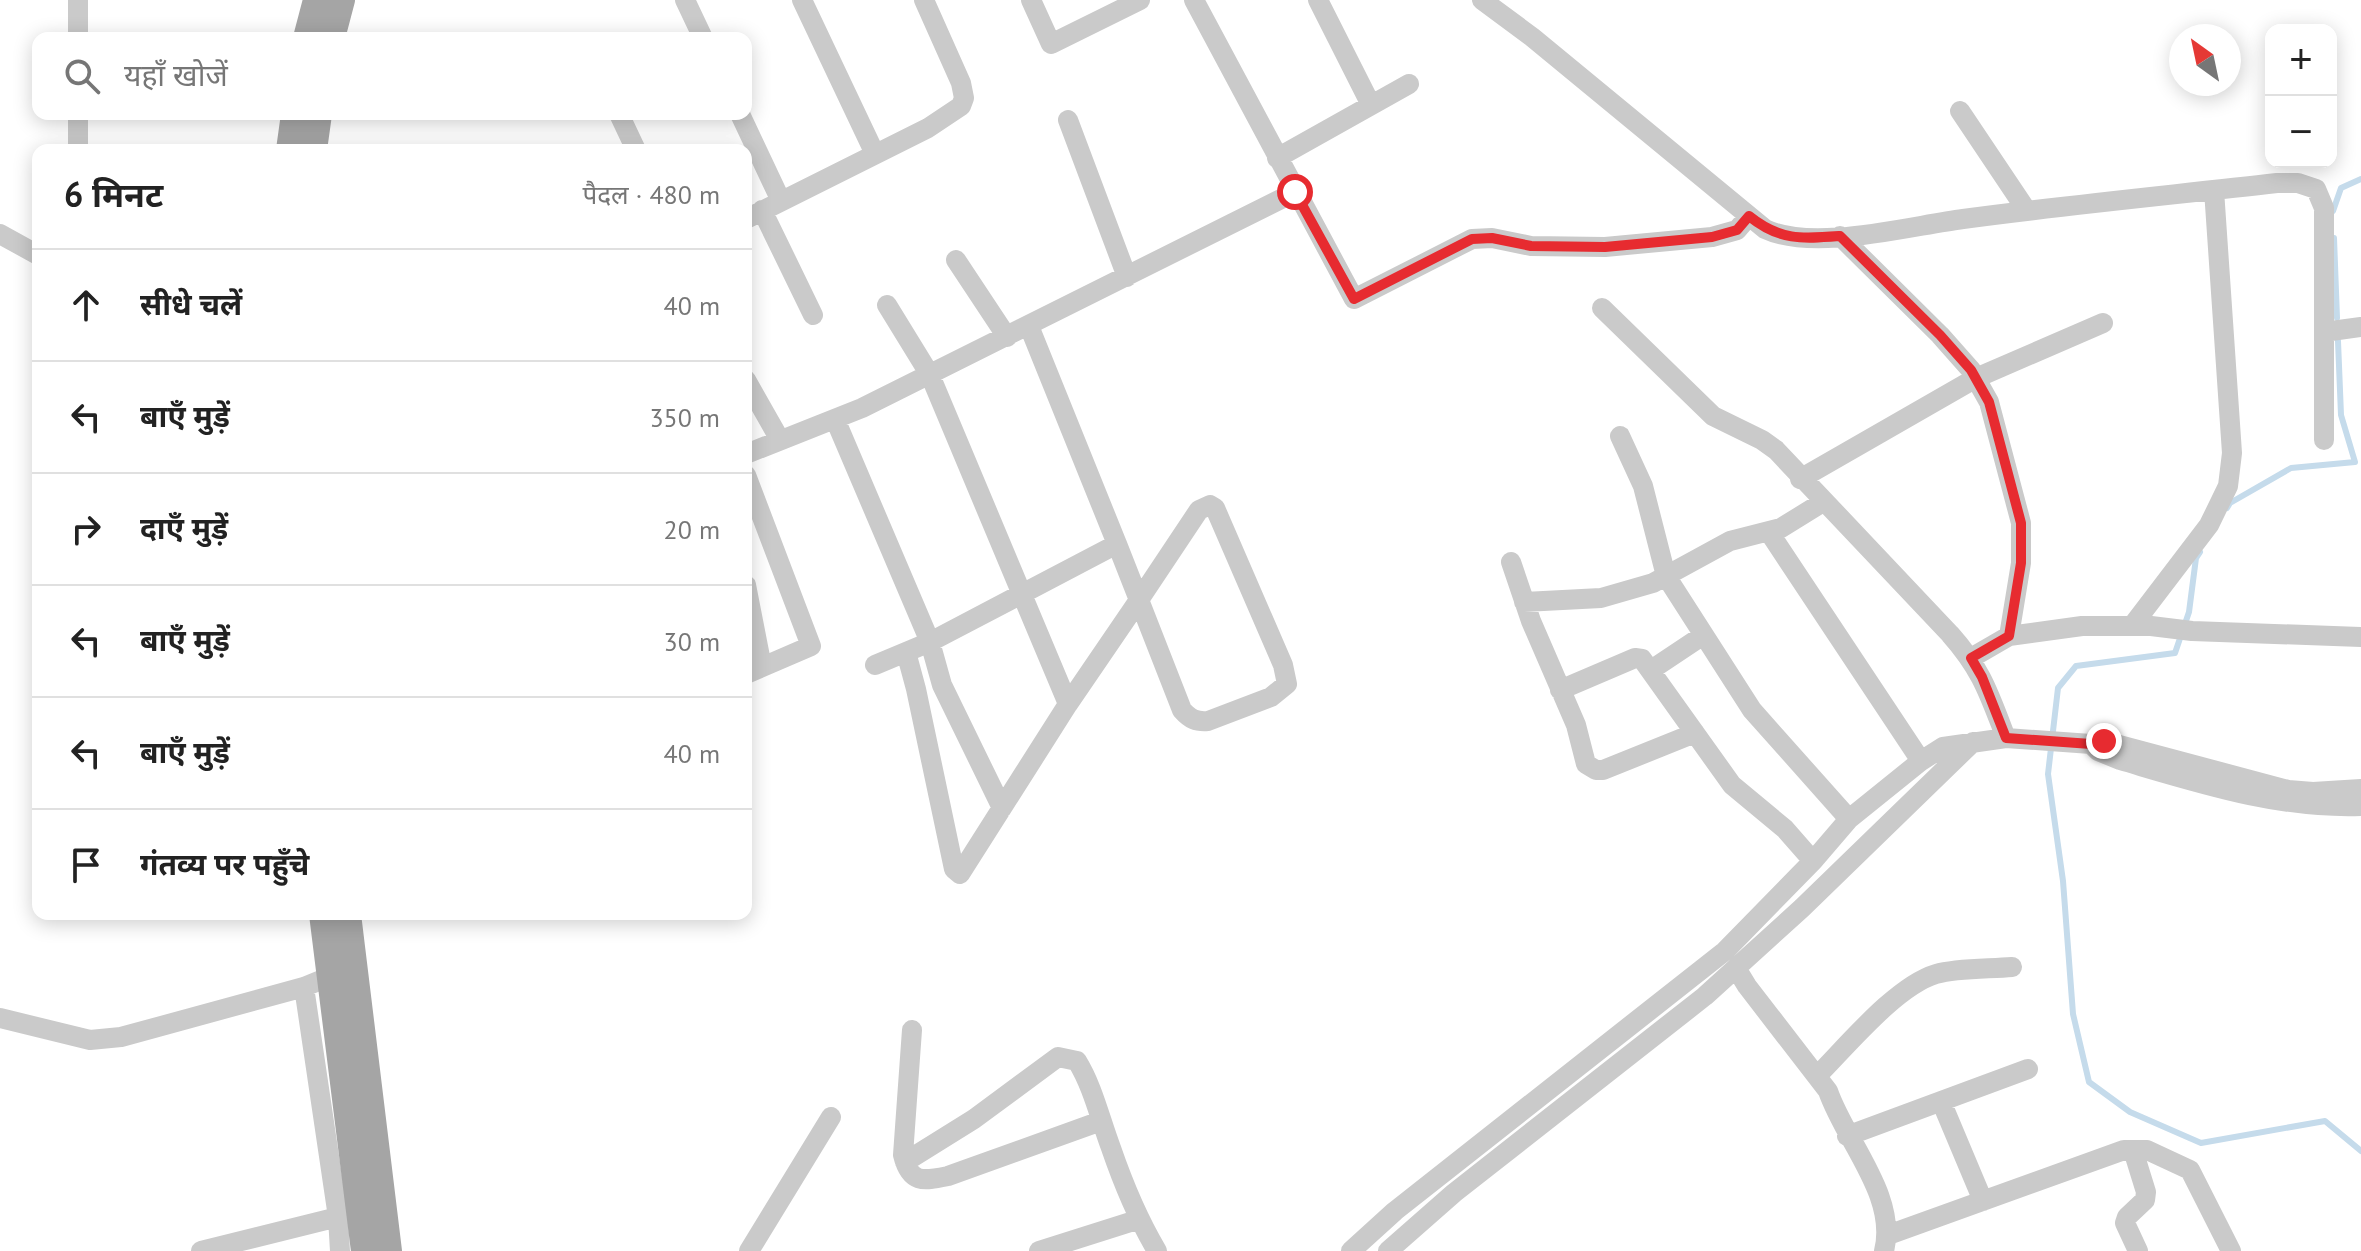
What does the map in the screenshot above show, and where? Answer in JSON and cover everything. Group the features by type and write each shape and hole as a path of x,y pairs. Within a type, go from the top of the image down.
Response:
{"main road":[{"path":"308,32 316,0"},
{"path":"334,32 342,0"},
{"path":"290,144 293,120"},
{"path":"315,144 318,120"},
{"path":"324,920 342,972 389,1251"},
{"path":"347,920 342,972 364,1251"}],"street":[{"path":"78,0 78,32"},
{"path":"685,0 700,32"},
{"path":"802,0 875,154"},
{"path":"813,315 754,214 875,154 961,106 964,98 961,83 924,0"},
{"path":"1031,0 1051,44 1140,0"},
{"path":"1194,0 1354,299 1472,239 1492,238 1531,246 1605,247 1712,237 1737,230 1749,216"},
{"path":"1318,0 1371,105"},
{"path":"1482,0 1532,37 1765,229 1779,235 1805,238 1840,236 2277,183 2298,183 2316,189 2324,208 2324,440"},
{"path":"1277,158 1409,84"},
{"path":"1960,111 2027,211"},
{"path":"78,120 78,144"},
{"path":"622,120 633,144"},
{"path":"743,120 781,201"},
{"path":"1068,120 1127,277"},
{"path":"2141,626 2209,525 2228,486 2232,453 2214,190"},
{"path":"752,452 835,419 930,375 1295,192"},
{"path":"0,234 32,252"},
{"path":"1840,236 1940,335 1976,378 1989,402 2021,523 2021,563 2009,636"},
{"path":"956,260 1007,337"},
{"path":"887,305 930,375 1068,704"},
{"path":"1602,308 1713,416 1776,450 1971,658 1982,677 2006,738"},
{"path":"1800,479 1976,378 2103,323"},
{"path":"906,652 954,869 960,874 1068,704 1139,600 1199,510 1210,505 1215,508 1283,665 1287,684 1271,697 1208,721 1198,722 1182,710 1139,600 1117,544 1029,326"},
{"path":"2324,332 2361,327"},
{"path":"752,391 780,440"},
{"path":"835,419 930,642 942,685 1002,808"},
{"path":"1620,436 1643,486 1666,576 1752,710 1849,819"},
{"path":"752,491 811,646 754,671 752,650"},
{"path":"1524,602 1601,598 1653,583 1730,541 1781,528 1823,502"},
{"path":"1769,532 1921,761"},
{"path":"875,665 930,642 1117,544"},
{"path":"1511,562 1524,602 1576,725 1586,764 1596,770 1695,733"},
{"path":"1971,658 2009,636 2082,626 2361,637"},
{"path":"1651,670 1702,636"},
{"path":"1560,690 1635,658 1642,659 1732,785 1785,829 1813,861"},
{"path":"1351,1251 1395,1211 1725,951 1813,861 1849,819 1943,747 2006,738 2091,744 2104,741 2288,790 2361,789"},
{"path":"1388,1251 1454,1193 1705,996 1802,908 1973,742"},
{"path":"2091,744 2098,751 2120,760 2265,799 2340,807 2361,806"},
{"path":"1817,1076 1886,1007 1913,985 1937,974 2012,967"},
{"path":"1736,968 1828,1091 1847,1136 1877,1190 1886,1243 1983,1201 2124,1150 2147,1150 2190,1170 2231,1251"},
{"path":"0,1018 90,1040 121,1037 304,987 342,972"},
{"path":"304,987 338,1217 340,1251"},
{"path":"912,1030 905,1162 906,1169 916,1178 929,1180 948,1176 1101,1121"},
{"path":"905,1162 974,1119 1058,1057 1077,1061 1085,1074 1140,1219 1157,1251"},
{"path":"1847,1136 2028,1069"},
{"path":"1941,1101 1983,1201"},
{"path":"749,1251 831,1117"},
{"path":"2133,1150 2146,1192 2145,1200 2127,1217 2125,1223 2138,1251"},
{"path":"201,1251 338,1217"},
{"path":"1039,1251 1140,1219"}],"waterway":[{"path":"2333,211 2341,188 2361,179"},
{"path":"2334,238 2337,318"},
{"path":"2227,508 2230,503 2291,468 2355,462 2341,415 2338,341"},
{"path":"2200,552 2196,558 2189,612 2175,653 2076,666 2058,688 2048,774 2063,881 2073,1014 2089,1082 2130,1112 2201,1143 2325,1121 2361,1151"}],"route":[{"path":"1295,192 1354,299 1472,239 1492,238 1531,246 1605,247 1712,237 1737,230 1749,216 1765,229 1779,235 1805,238 1840,236 1940,335 1971,370 1989,402 2021,523 2021,563 2009,636 1971,658 1982,677 2006,738 2091,744 2104,741"}]}
